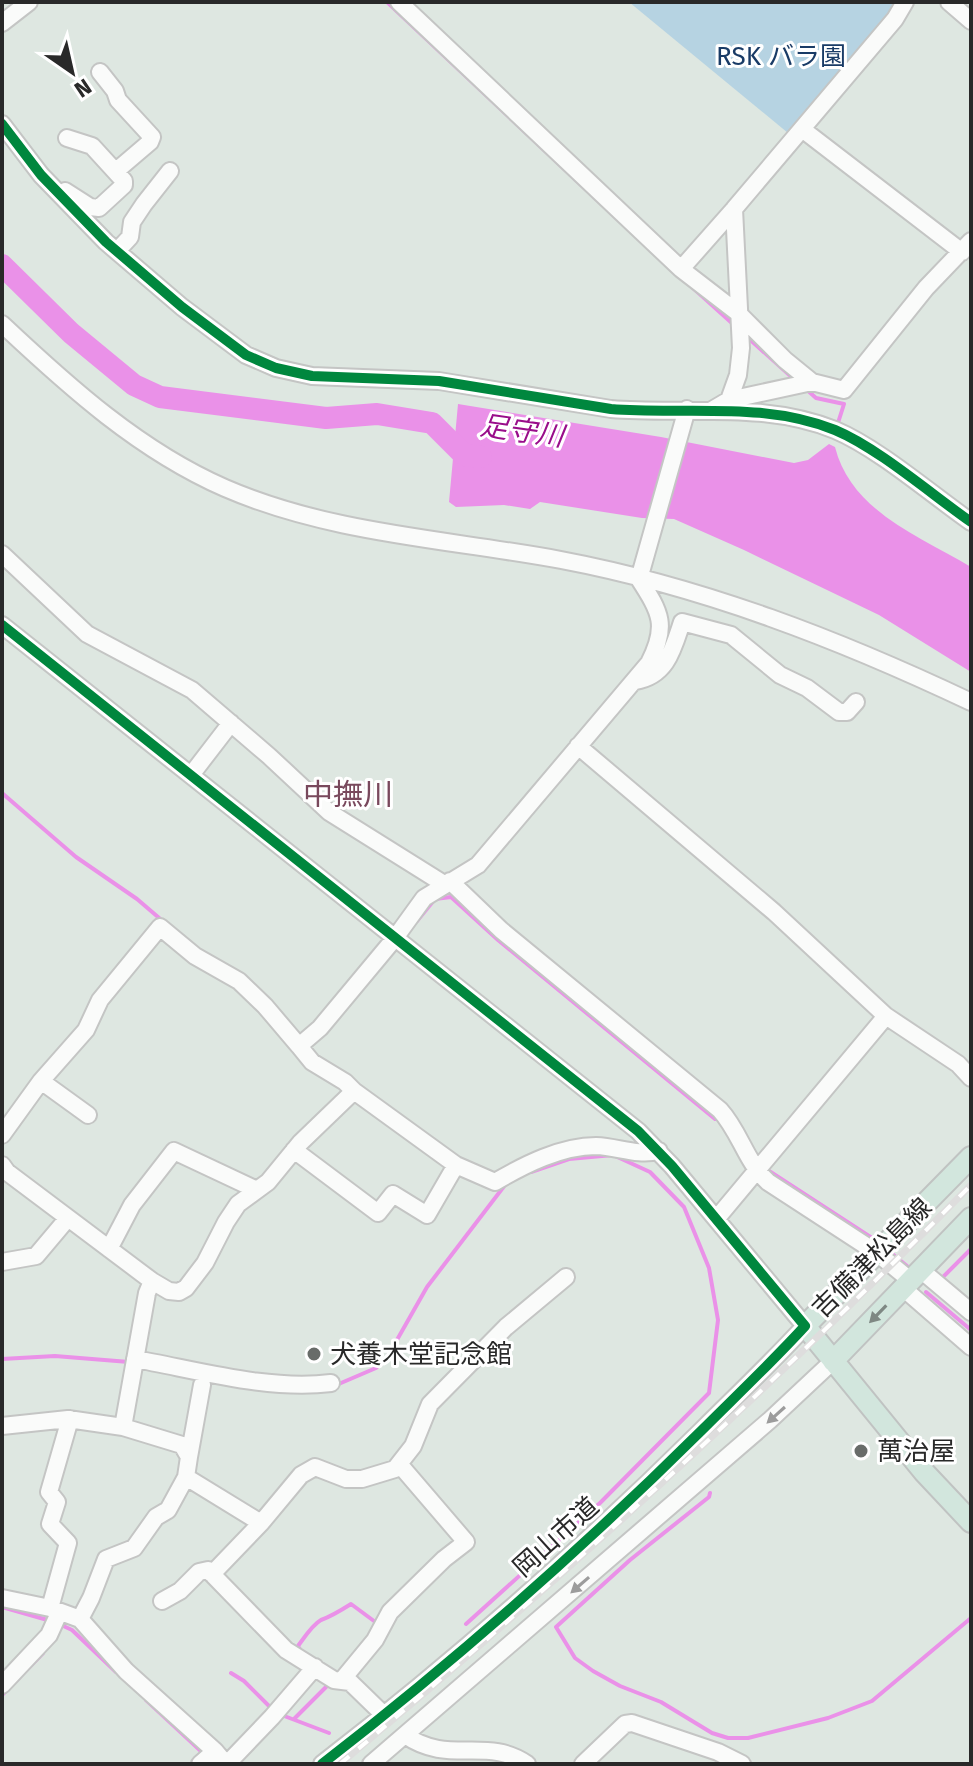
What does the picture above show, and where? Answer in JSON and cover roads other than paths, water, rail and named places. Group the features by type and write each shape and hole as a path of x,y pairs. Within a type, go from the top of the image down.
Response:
{"main road":[{"name":"吉備津松島線","path":"971,1157 805,1326 941,1492 971,1522"},
{"name":"吉備津松島線","path":"833,1361 921,1281 971,1218"}],"street":[{"path":"2,23 29,2"},
{"path":"681,269 895,19 905,2"},
{"path":"949,2 971,21"},
{"path":"409,5 681,269 785,360 804,383"},
{"path":"100,72 118,100 152,137 116,171"},
{"path":"2,124 41,175 117,251 213,331 246,355 276,368 312,376 439,381 611,409 686,413 712,410 799,419 832,429 863,445 971,522"},
{"path":"712,410 729,400 804,383 844,390 926,288 966,247 802,129"},
{"path":"41,175 90,207 99,208 124,185 116,171 92,146 67,138"},
{"path":"117,251 130,237 132,222 170,171"},
{"path":"729,400 738,375 741,339 734,209"},
{"path":"2,324 58,375 163,456 224,488 257,501 390,534 563,561 640,577 732,604 828,638 971,702"},
{"path":"302,1043 395,938 424,898 478,865 649,663 662,629 658,612 640,577 686,413"},
{"path":"2,554 87,634 192,690 329,812 447,882 720,1110 731,1121 755,1170 768,1182 971,1312"},
{"path":"633,681 648,679 659,670 670,655 682,622 731,635 780,675 807,688 839,712 847,712 856,702"},
{"path":"2,625 598,1097 659,1151 805,1326"},
{"path":"191,775 231,723"},
{"path":"578,746 774,912 886,1016 958,1064 971,1078"},
{"path":"2,1135 41,1081 86,1030 100,1000 160,927 195,956 239,981 302,1043 312,1062 345,1082 456,1165 495,1182 540,1160 580,1147 612,1148 642,1155 659,1151"},
{"path":"717,1218 886,1016"},
{"path":"41,1081 88,1115"},
{"path":"2,1165 7,1172 152,1281 169,1291 179,1292 186,1288 205,1263 238,1204 268,1182 335,1106 354,1091"},
{"path":"294,1150 378,1213 393,1194 427,1215 456,1165"},
{"path":"109,1249 132,1205 174,1151 257,1190"},
{"path":"2,1262 36,1256 68,1218"},
{"path":"212,1574 301,1475 315,1467 346,1479 362,1479 387,1473 400,1465 413,1446 430,1404 506,1327 566,1277"},
{"path":"123,1427 147,1293 152,1281"},
{"path":"921,1281 928,1313 971,1347"},
{"name":"岡山市道","path":"322,1764 385,1716 538,1584 648,1483 805,1326"},
{"path":"134,1361 270,1383 309,1386 331,1383"},
{"name":"岡山市道","path":"371,1764 759,1430 833,1361"},
{"path":"80,1619 106,1559 134,1548 156,1517 168,1510 186,1477 202,1385"},
{"path":"2,1685 49,1635 68,1543 50,1524 57,1502 49,1492 70,1419"},
{"path":"2,1426 70,1419 123,1427 182,1445 189,1457"},
{"path":"336,1679 375,1640 390,1612 444,1559 466,1542 400,1465"},
{"path":"186,1477 261,1523"},
{"path":"162,1601 180,1591 199,1572 208,1570 286,1650 336,1679 350,1682 385,1716"},
{"path":"2,1598 80,1619 126,1671 214,1759 276,1712 315,1667"},
{"path":"583,1764 625,1724 632,1723 718,1752 742,1764"},
{"path":"405,1735 417,1744 447,1751 497,1750 510,1753 527,1764"}],"water":[{"path":"458,404 661,437 794,463 808,460 829,444 835,447 843,469 871,505 909,532 971,567 971,672 879,615 674,519 642,518 540,502 530,509 504,505 456,507 449,502"}],"waterway":[{"path":"387,2 627,228"},
{"name":"足守川","path":"2,265 71,333 134,385 160,397 326,418 377,414 432,423 464,455 481,457"},
{"path":"693,288 734,325"},
{"path":"746,336 796,381"},
{"path":"806,389 816,398 844,404 837,426"},
{"path":"2,793 76,857 137,899 165,923"},
{"path":"417,921 435,899 451,897 498,940 715,1119"},
{"path":"466,1624 600,1503 709,1393 718,1320 709,1268 684,1207 650,1172 613,1155 569,1159 531,1172"},
{"path":"766,1169 872,1238"},
{"path":"334,1386 385,1361 427,1287 505,1185"},
{"path":"939,1281 971,1249"},
{"path":"890,1252 907,1266"},
{"path":"926,1292 971,1330"},
{"path":"2,1359 55,1356 129,1362"},
{"path":"710,1493 556,1627 575,1658 593,1671 620,1686 661,1702 712,1733 728,1738 748,1738 828,1718 872,1701 971,1618"},
{"path":"301,1651 298,1646 314,1625 351,1604 378,1624"},
{"path":"2,1607 51,1621"},
{"path":"59,1624 72,1630 116,1672"},
{"path":"2,1695 43,1653"},
{"path":"231,1673 244,1681 272,1709"},
{"path":"295,1718 330,1683"},
{"path":"146,1700 204,1754"},
{"path":"279,1714 329,1733"}],"railway":[{"path":"340,1764 503,1625 663,1482 819,1335 971,1185"}],"place":[{"name":"犬養木堂記念館","path":"314,1354"},
{"name":"萬治屋","path":"861,1451"}],"district":[{"name":"中撫川","path":"348,795"}],"park label":[{"name":"RSK バラ園","path":"781,56"}]}
